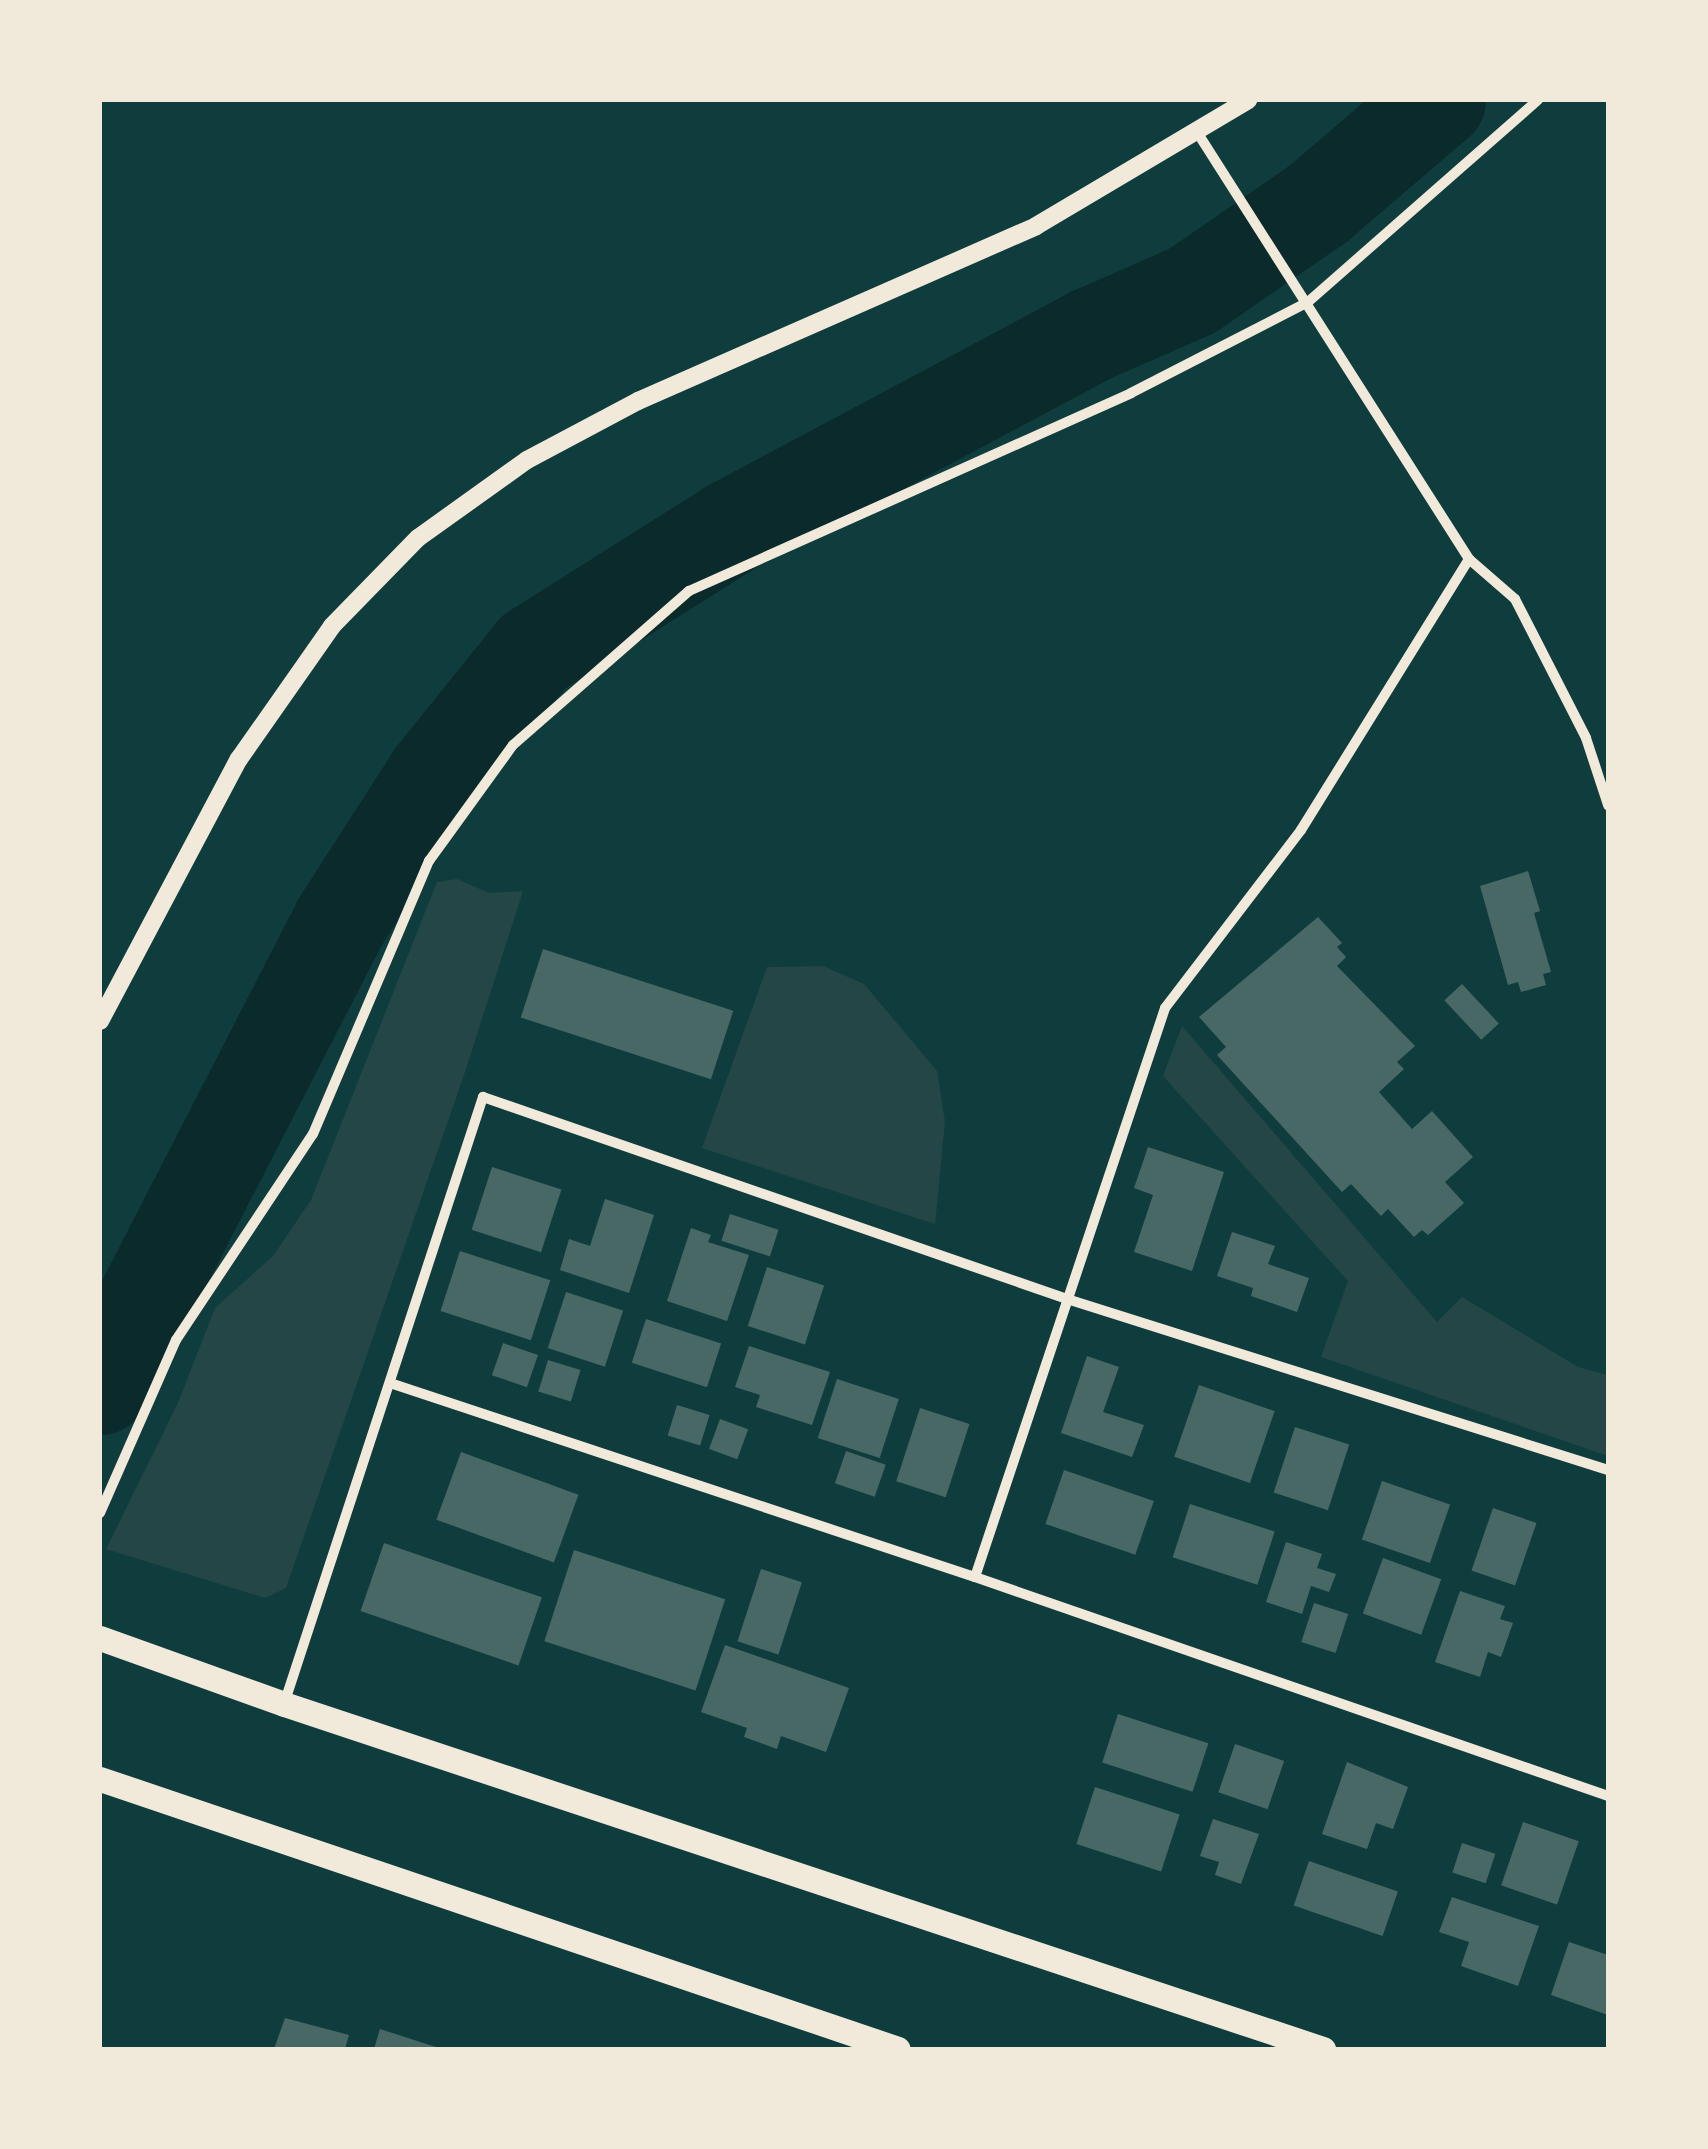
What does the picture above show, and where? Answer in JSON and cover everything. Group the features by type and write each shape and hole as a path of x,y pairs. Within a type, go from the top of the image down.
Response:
{"main road":[{"path":"100,1638 284,1704 1323,2049"},
{"path":"100,1779 894,2048"}],"street":[{"path":"100,1021 239,759 332,626 418,538 526,460 638,401 1036,226 1248,100"},
{"path":"100,1513 176,1340 313,1134 428,861 513,745 689,592 1131,393 1308,302 1538,100"},
{"path":"1197,132 1469,559 1514,599 1586,738 1608,805"},
{"path":"975,1577 1165,1008 1301,830 1469,559"},
{"path":"284,1704 483,1097 1068,1299 1608,1470"},
{"path":"390,1382 975,1577 1608,1796"}],"shaded area":[{"path":"457,879 489,893 523,891 465,1072 286,1588 265,1598 106,1549 178,1403 215,1308 273,1256 311,1200 437,882"},
{"path":"823,966 864,984 937,1071 945,1122 935,1224 702,1148 767,967"},
{"path":"1182,1026 1437,1322 1462,1297 1578,1367 1608,1375 1608,1456 1321,1357 1348,1281 1163,1076"}],"building":[{"path":"1528,871 1540,911 1534,913 1551,972 1543,974 1546,985 1521,992 1518,982 1508,985 1480,886"},
{"path":"1318,917 1342,943 1337,947 1346,957 1337,966 1415,1046 1397,1062 1404,1069 1379,1092 1412,1129 1432,1111 1473,1157 1445,1182 1464,1203 1428,1235 1422,1230 1414,1237 1388,1209 1381,1216 1351,1184 1342,1192 1217,1055 1226,1047 1199,1017"},
{"path":"543,949 733,1011 711,1079 521,1017"},
{"path":"1462,984 1499,1023 1481,1040 1444,1000"},
{"path":"1148,1147 1224,1172 1192,1271 1134,1252 1153,1195 1134,1188"},
{"path":"492,1167 561,1190 541,1252 472,1230"},
{"path":"605,1199 654,1215 629,1293 560,1270 569,1239 590,1246"},
{"path":"730,1214 779,1230 770,1256 721,1241"},
{"path":"691,1228 711,1235 708,1242 749,1255 727,1321 667,1301"},
{"path":"1232,1232 1275,1246 1268,1264 1309,1278 1297,1312 1251,1296 1253,1288 1217,1276"},
{"path":"460,1251 550,1280 531,1340 441,1311"},
{"path":"767,1267 824,1286 805,1345 748,1326"},
{"path":"566,1292 623,1311 605,1367 548,1348"},
{"path":"646,1319 721,1343 707,1387 632,1363"},
{"path":"503,1343 538,1355 527,1387 492,1375"},
{"path":"749,1346 830,1372 812,1425 756,1407 760,1395 735,1387"},
{"path":"1087,1356 1119,1367 1103,1412 1144,1425 1132,1457 1061,1433"},
{"path":"548,1360 581,1370 571,1401 538,1392"},
{"path":"837,1379 899,1399 880,1458 818,1438"},
{"path":"1199,1385 1275,1411 1250,1483 1174,1457"},
{"path":"677,1405 710,1415 700,1446 668,1436"},
{"path":"920,1408 969,1424 946,1497 896,1481"},
{"path":"720,1419 748,1429 737,1459 709,1449"},
{"path":"1295,1427 1349,1445 1328,1510 1274,1493"},
{"path":"846,1451 886,1465 875,1497 835,1483"},
{"path":"461,1452 578,1495 554,1562 436,1520"},
{"path":"1064,1470 1154,1501 1135,1555 1045,1524"},
{"path":"1382,1481 1450,1504 1430,1563 1362,1540"},
{"path":"1190,1504 1275,1532 1257,1585 1173,1557"},
{"path":"1493,1508 1536,1523 1515,1585 1472,1570"},
{"path":"1286,1542 1322,1554 1317,1568 1336,1574 1329,1592 1311,1586 1302,1614 1266,1602"},
{"path":"384,1543 542,1597 518,1665 361,1611"},
{"path":"574,1550 725,1599 696,1690 544,1641"},
{"path":"1383,1558 1441,1579 1421,1635 1363,1613"},
{"path":"761,1569 802,1582 778,1655 738,1641"},
{"path":"1460,1591 1505,1606 1500,1619 1513,1623 1501,1657 1488,1652 1480,1677 1435,1662"},
{"path":"1314,1603 1348,1614 1336,1653 1301,1642"},
{"path":"725,1645 849,1688 826,1752 781,1736 777,1749 744,1737 747,1728 701,1712"},
{"path":"1118,1714 1208,1743 1193,1792 1102,1763"},
{"path":"1235,1744 1284,1761 1268,1809 1218,1792"},
{"path":"1347,1762 1408,1787 1393,1829 1376,1823 1367,1849 1322,1834"},
{"path":"1095,1787 1180,1815 1161,1872 1076,1844"},
{"path":"1213,1819 1259,1834 1241,1884 1215,1875 1219,1862 1200,1856"},
{"path":"1523,1822 1579,1841 1557,1905 1501,1885"},
{"path":"1462,1843 1495,1854 1486,1883 1452,1872"},
{"path":"1309,1861 1398,1892 1383,1936 1294,1905"},
{"path":"1452,1897 1539,1926 1518,1986 1461,1966 1469,1942 1439,1932"},
{"path":"1569,1942 1608,1955 1608,2015 1551,1995"},
{"path":"285,2018 349,2035 345,2049 274,2049"},
{"path":"380,2029 439,2048 439,2049 374,2049"}],"waterway":[{"path":"100,1387 340,921 433,776 534,651 730,527 1092,334 1192,290 1318,203 1438,100"}]}
